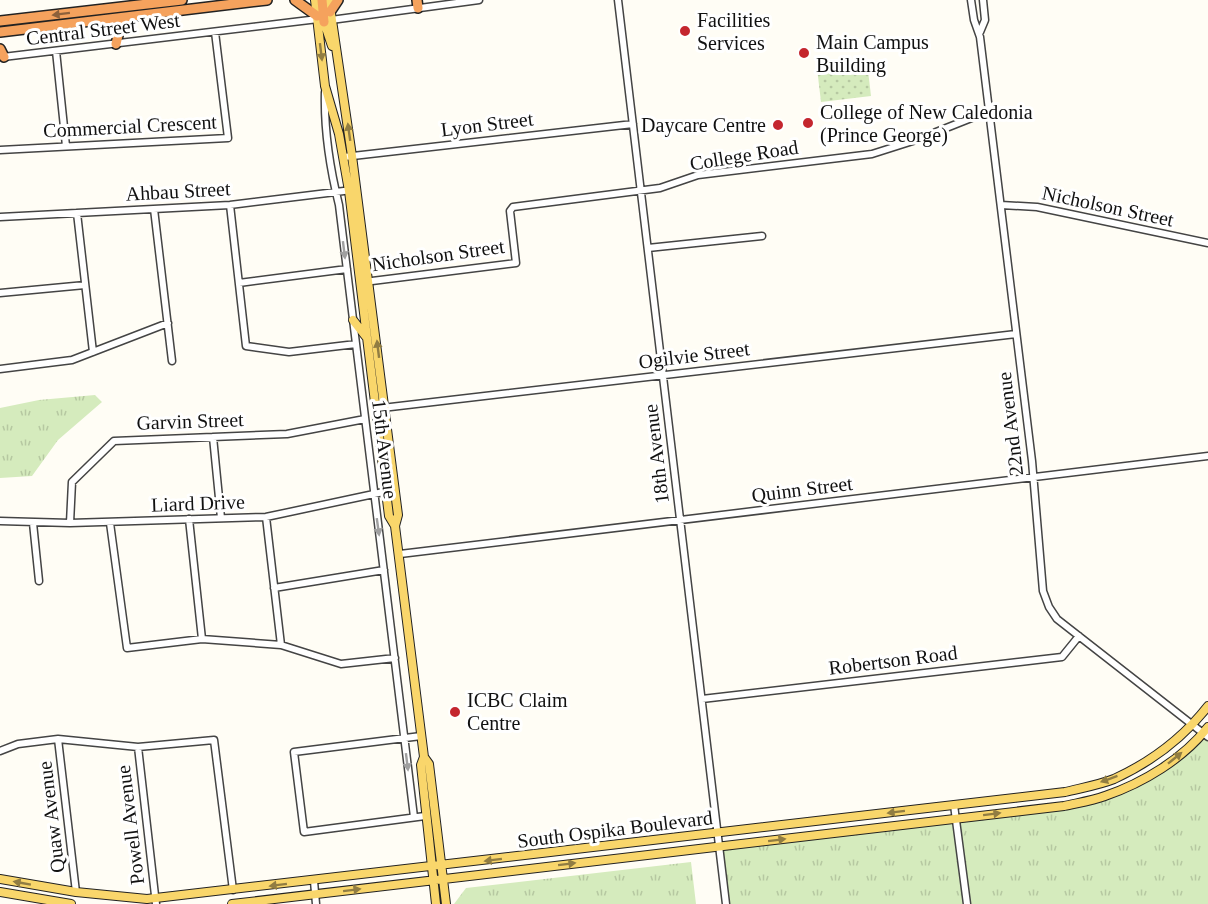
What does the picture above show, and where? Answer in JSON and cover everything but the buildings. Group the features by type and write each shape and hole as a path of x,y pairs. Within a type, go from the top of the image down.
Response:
{"highway":[{"path":"0,21 182,0"},
{"path":"0,32 267,0"},
{"path":"295,0 324,18"},
{"path":"322,0 324,18"},
{"path":"324,18 338,0"},
{"path":"116,44 122,24 143,15"}],"main road":[{"name":"15th Avenue","path":"315,0 324,18 338,64 365,282 385,408 398,515 395,526"},
{"name":"15th Avenue","path":"329,0 324,18 325,86 348,157"},
{"name":"15th Avenue","path":"365,282 367,338 389,516 395,526 400,554 422,736 424,757 421,765 425,816 436,904"},
{"path":"353,320 367,338"},
{"name":"South Ospika Boulevard","path":"0,879 76,892 156,901 1065,792 1112,780 1153,759 1193,725 1208,706"},
{"name":"South Ospika Boulevard","path":"234,904 1064,806 1105,796 1142,780 1173,761 1206,732"},
{"name":"15th Avenue","path":"424,757 429,764 446,904"},
{"path":"0,891 71,904"}],"street":[{"name":"Central Street West","path":"1,55 56,51 215,32 418,4 479,0"},
{"name":"18th Avenue","path":"618,0 726,904"},
{"name":"22nd Avenue","path":"971,0 974,20 980,32 1033,478 1043,591 1057,619 1193,725 1206,732"},
{"name":"22nd Avenue","path":"980,32 985,20 983,0"},
{"name":"Commercial Crescent","path":"0,150 228,138 215,32"},
{"path":"56,51 66,146"},
{"name":"15th Avenue","path":"325,86 325,108 414,817"},
{"name":"College Road","path":"641,190 660,188 698,175 872,154 916,140 989,111"},
{"name":"Lyon Street","path":"348,157 633,124"},
{"name":"Ahbau Street","path":"0,217 230,205 353,190"},
{"name":"Nicholson Street","path":"365,282 514,263 516,261 510,211 513,207 641,190"},
{"path":"230,205 246,346 289,352 356,344"},
{"name":"Nicholson Street","path":"1001,205 1036,207 1208,243"},
{"path":"154,209 172,361"},
{"path":"76,213 93,352"},
{"path":"648,248 762,236"},
{"path":"239,283 347,269"},
{"path":"0,293 85,285"},
{"path":"0,369 72,360 168,323"},
{"name":"Ogilvie Street","path":"376,409 1016,334"},
{"name":"Garvin Street","path":"70,523 72,482 114,441 287,434 365,419"},
{"path":"213,437 221,518"},
{"name":"Quinn Street","path":"400,554 1208,456"},
{"name":"Liard Drive","path":"0,521 110,523 266,517 395,490"},
{"path":"266,517 281,645"},
{"path":"189,519 202,639"},
{"path":"33,523 39,581"},
{"path":"110,523 127,648 202,639 281,645 341,664 395,658"},
{"path":"274,588 384,570"},
{"name":"Robertson Road","path":"702,699 1062,657 1079,636"},
{"path":"422,736 294,752 303,832 425,816"},
{"path":"0,751 18,744 58,739 138,747 214,740 233,890"},
{"name":"Quaw Avenue","path":"58,739 76,892"},
{"name":"Powell Avenue","path":"138,747 156,901"},
{"path":"954,805 967,904"},
{"path":"314,881 316,904"}],"green space":[{"path":"867,62 871,96 821,102 817,68"},
{"path":"95,395 102,402 58,440 32,476 0,478 0,408 39,400"},
{"path":"1202,734 1208,739 1208,904 727,904 720,847 1057,806 1102,795 1141,781"},
{"path":"691,862 696,904 454,904 466,888"}],"place":[{"name":"Facilities Services","path":"685,31"},
{"name":"Main Campus Building","path":"804,53"},
{"name":"College of New Caledonia (Prince George)","path":"808,123"},
{"name":"Daycare Centre","path":"778,125"},
{"name":"ICBC Claim Centre","path":"455,712"}]}
